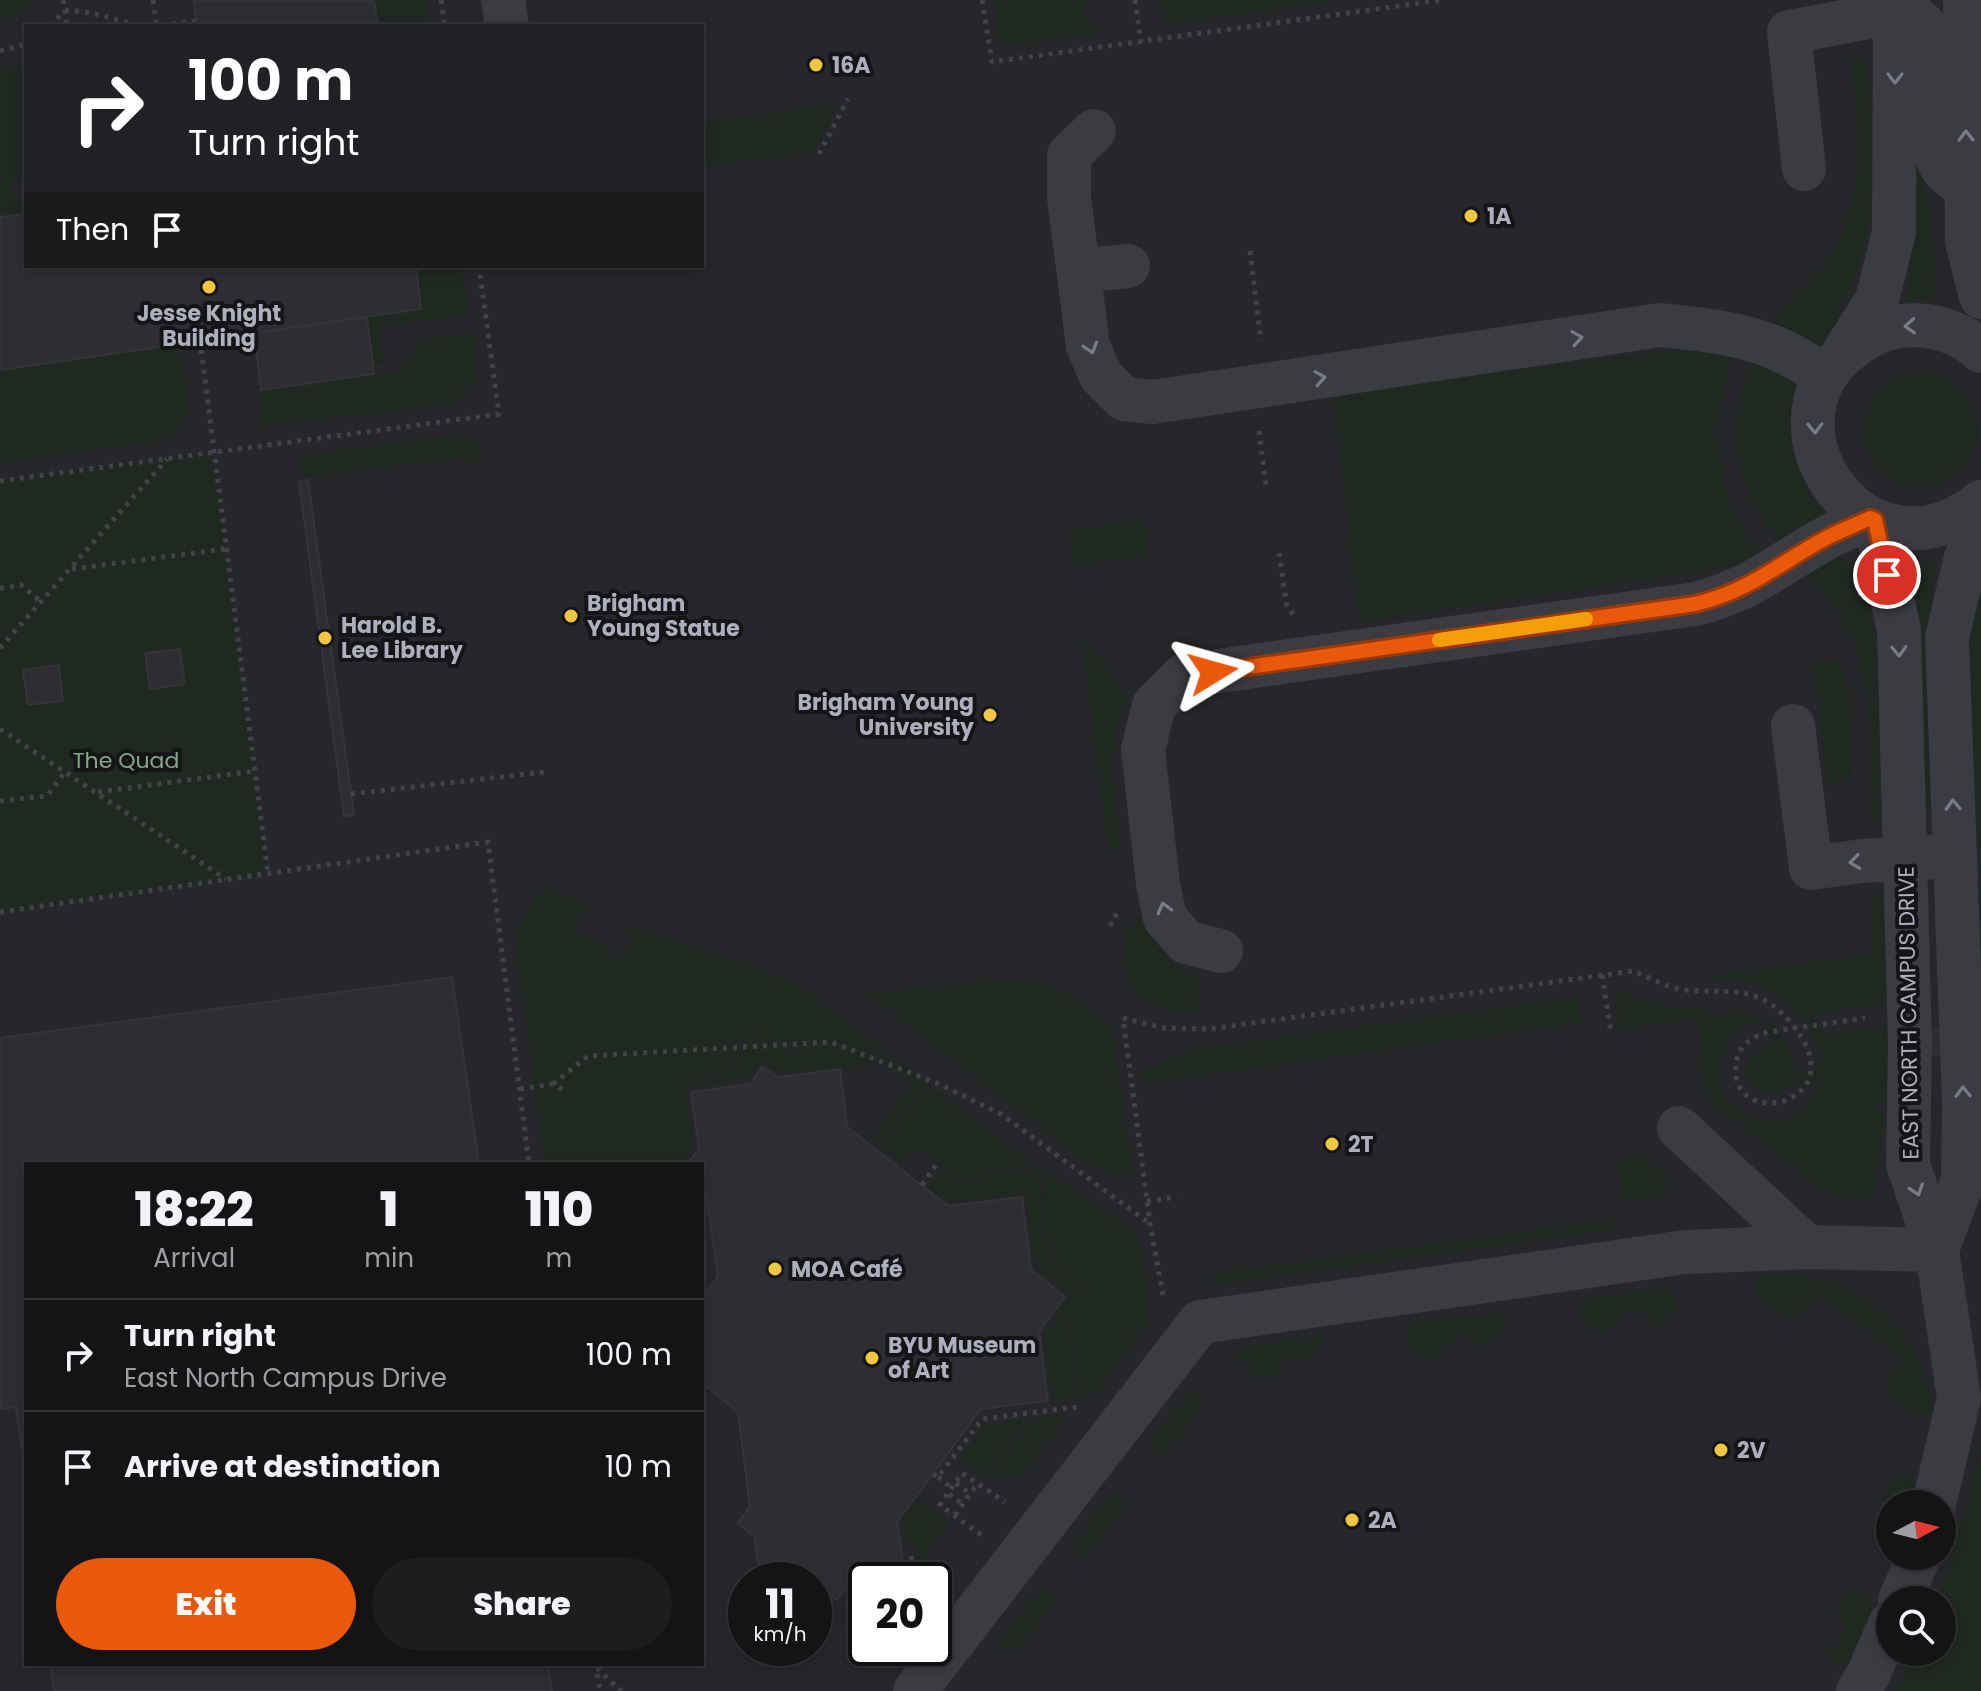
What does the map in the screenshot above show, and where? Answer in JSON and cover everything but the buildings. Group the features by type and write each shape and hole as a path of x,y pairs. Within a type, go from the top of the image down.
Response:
{"street":[{"path":"503,0 507,24"},
{"path":"1965,0 1967,241 1981,297"},
{"path":"1804,169 1789,32 1896,6 1912,14 1925,26 1925,85 1932,138 1942,168 1967,189"},
{"path":"1896,6 1894,232 1877,300 1833,367 1816,403 1813,430 1818,457 1829,482 1848,503 1872,519 1894,526 1919,528 1943,524 1966,514 1981,502"},
{"path":"1094,131 1069,155 1069,198 1088,346 1101,376 1124,399 1153,402 1211,394 1660,325 1733,332 1833,367"},
{"path":"1079,271 1128,266"},
{"path":"1833,367 1863,338 1890,328 1919,325 1948,330 1981,351"},
{"path":"1221,951 1186,942 1165,918 1158,884 1143,750 1154,705 1183,676 1722,598 1746,588 1828,537 1872,519"},
{"name":"EAST NORTH CAMPUS DRIVE","path":"1872,519 1899,630 1910,1045 1908,1164 1937,1250 1959,1398 1937,1490"},
{"path":"915,1691 1200,1322 1685,1252 1807,1247 1937,1250 1963,1180 1964,1103 1947,638 1966,557 1981,526"},
{"path":"1793,726 1811,868 1862,861 1954,857"},
{"path":"1679,1128 1807,1247"},
{"path":"1858,1691 1876,1656"}],"path":[{"path":"63,0 67,24"},
{"path":"153,0 155,24"},
{"path":"441,0 445,24"},
{"path":"982,0 992,62 1442,0"},
{"path":"1135,0 1141,42"},
{"path":"52,24 65,10"},
{"path":"65,10 92,13 133,24"},
{"path":"171,24 196,21"},
{"path":"0,51 24,45"},
{"path":"819,154 848,99"},
{"path":"1250,251 1261,343"},
{"path":"0,481 499,414 479,268"},
{"path":"200,340 268,874"},
{"path":"1258,422 1266,485"},
{"path":"0,648 168,459"},
{"path":"71,569 225,549"},
{"path":"1279,553 1287,607 1303,623"},
{"path":"0,588 21,585 41,602"},
{"path":"0,729 227,879"},
{"path":"97,793 255,771"},
{"path":"0,801 47,796 65,772"},
{"path":"351,794 545,772"},
{"path":"0,912 488,842 529,1162"},
{"path":"1164,1299 1150,1224 1123,1018 1164,1028 1209,1029 1633,971 1676,989 1736,990 1772,1004 1792,1024 1810,1056 1808,1081 1801,1093 1787,1102 1769,1104 1752,1099 1741,1088 1735,1073 1737,1057 1744,1045 1754,1036 1768,1032"},
{"path":"1602,975 1611,1032"},
{"path":"520,1089 553,1084 588,1056 831,1042 939,1084 1001,1114 1150,1224"},
{"path":"553,1084 565,1091"},
{"path":"922,1185 936,1165"},
{"path":"1147,1201 1177,1197"},
{"path":"970,1494 952,1488 936,1476 982,1419 1082,1406"},
{"path":"991,1543 940,1505 962,1473 1015,1510"},
{"path":"955,1515 978,1483"},
{"path":"952,1488 962,1504"},
{"path":"911,1556 912,1562"},
{"path":"596,1666 600,1691"},
{"path":"596,1666 621,1691"}],"shaded area":[{"name":"Brigham Young University","path":"0,0 1981,0 1981,1691 0,1691"}],"green space":[{"path":"0,0 35,0 30,8 0,24"},
{"path":"374,0 426,0 430,24 378,24"},
{"path":"1090,0 1082,15 1088,24 1098,27 1099,34 1000,46 993,2"},
{"path":"1160,0 1348,0 1164,25"},
{"path":"1849,52 1862,57 1870,81 1874,184 1867,234 1853,283 1843,308 1837,305 1834,311 1840,315 1820,349 1802,335 1773,323 1825,262 1849,212 1858,160 1858,133"},
{"path":"24,67 24,179 12,181 15,201 24,200 24,214 0,217 0,68"},
{"path":"840,103 815,152 704,167 704,132 710,121"},
{"path":"1916,154 1932,216 1937,298 1905,300 1910,276"},
{"path":"416,268 462,268 467,315 380,327 384,363 373,365 367,317 421,309"},
{"path":"473,332 477,363 474,380 464,396 454,404 259,427 261,390 402,371 418,339"},
{"path":"180,345 187,385 187,411 176,433 164,441 0,463 0,370"},
{"path":"1708,346 1735,351 1720,405 1720,457 1733,508 1761,557 1744,565 1359,623 1333,394"},
{"path":"1755,360 1791,379 1798,392 1795,445 1787,446 1788,453 1796,452 1809,494 1824,512 1823,516 1780,545 1752,503 1738,457 1738,408"},
{"path":"1920,373 1942,378 1960,390 1972,408 1977,430 1972,452 1960,470 1942,482 1920,487 1898,482 1880,470 1868,452 1863,430 1868,408 1880,390 1898,378"},
{"path":"461,434 476,445 483,462 467,464 465,458 303,478 299,456"},
{"name":"The Quad","path":"213,453 268,874 0,912 0,481"},
{"path":"1144,519 1149,556 1073,566 1069,530"},
{"path":"1830,557 1843,559 1855,572 1862,590 1855,593 1858,599 1865,597 1876,644 1884,790 1876,791 1876,799 1885,799 1885,817 1870,830 1869,717 1863,673 1847,630 1808,573"},
{"path":"1937,561 1932,593 1933,799 1928,808 1922,808 1902,564"},
{"path":"1981,575 1981,977 1963,644"},
{"path":"1085,642 1130,700 1115,736 1113,756 1123,857 1108,849 1082,647"},
{"path":"1840,660 1850,691 1852,773 1847,782 1827,785 1814,663"},
{"path":"542,888 549,889 588,905 575,923 576,936 595,939 607,954 627,955 633,940 627,924 788,979 881,1047 843,1053 840,1041 787,1047 756,1025 723,1076 686,1082 693,1146 683,1162 544,1162 515,939 534,893"},
{"path":"1872,889 1880,892 1886,900 1889,1004 1812,1014 1824,1034 1888,1025 1886,1103 1876,1104 1876,1111 1884,1111 1876,1191 1865,1197 1835,1196 1815,1185 1797,1173 1803,1165 1798,1160 1792,1166 1710,1103 1705,1091 1697,1019 1619,1030 1613,993 1621,991 1672,1007 1704,1008 1706,1018 1752,1014 1770,1022 1787,1043 1804,1076 1812,1075 1818,1051 1814,1039 1808,1026 1788,1005 1754,984 1712,979 1712,976 1873,954","holes":["1758,1021 1775,1043 1756,1051 1747,1061 1745,1072 1759,1090 1770,1093 1783,1090 1794,1080 1799,1086 1810,1088 1821,1083 1802,1115 1773,1122 1745,1114 1733,1106 1720,1083 1719,1070 1727,1044 1743,1027"]},
{"path":"1138,915 1169,959 1198,977 1201,1013 1161,1008 1135,992 1128,978 1124,940 1126,930"},
{"path":"1008,980 1038,983 1064,993 1112,1028 1134,1175 1119,1176 1088,1165 865,993"},
{"path":"1578,997 1583,1023 1143,1084 1142,1070 1192,1049"},
{"path":"757,1028 788,1051 838,1043 841,1055 883,1049 929,1083 878,1147 869,1140 912,1084 886,1064 781,1074 762,1061 747,1080 688,1088 687,1083 724,1079"},
{"path":"929,1085 1034,1166 956,1179 923,1152 909,1152 901,1164 880,1149"},
{"path":"1643,1155 1676,1186 1658,1196 1623,1201 1616,1160"},
{"path":"1038,1169 1049,1259 1092,1293 1051,1257 1041,1169 1129,1227 1142,1247 1150,1305 1145,1329 1091,1398 1083,1400 1070,1323 1074,1316 1069,1323 1080,1400 1052,1404 1043,1333 1070,1296 1035,1268 1025,1194 950,1203 929,1188 941,1170 955,1181"},
{"path":"1607,1220 1612,1222 1613,1228 1609,1231 1207,1285 1206,1277 1211,1274"},
{"path":"1762,1276 1818,1279 1852,1293 1882,1314 1907,1341 1916,1357 1931,1394 1931,1415 1920,1418 1889,1396 1887,1383 1903,1360 1821,1296 1797,1315 1784,1317 1757,1294 1756,1283"},
{"path":"1667,1288 1676,1297 1676,1302 1671,1313 1657,1327 1634,1306 1610,1331 1598,1335 1579,1315 1583,1298"},
{"path":"1502,1313 1508,1323 1485,1352 1459,1330 1433,1362 1428,1362 1408,1344 1406,1331 1412,1322"},
{"path":"1323,1336 1323,1344 1305,1364 1290,1353 1268,1382 1261,1384 1235,1355 1240,1347"},
{"path":"1195,1392 1201,1396 1202,1406 1168,1453 1160,1453 1153,1447 1152,1439 1188,1393"},
{"path":"1070,1413 1024,1474 984,1480 1032,1418"},
{"path":"1027,1419 982,1478 958,1460 984,1425"},
{"path":"1981,1442 1981,1691 1895,1691 1908,1666 1956,1666 1956,1586 1941,1586 1947,1570 1956,1570 1956,1542"},
{"path":"1901,1473 1911,1476 1913,1480 1914,1490 1887,1490"},
{"path":"1118,1494 1125,1506 1087,1556 1080,1557 1074,1553 1073,1545 1110,1496"},
{"path":"917,1498 949,1523 917,1562 914,1544 906,1545 902,1519"},
{"path":"1039,1589 1047,1589 1054,1595 1055,1602 1013,1655 1004,1656 1000,1641"},
{"path":"1858,1591 1871,1600 1875,1608 1849,1661 1838,1665 1832,1661 1829,1651 1846,1626 1833,1616 1849,1592"}],"slow traffic":[{"path":"1439,640 1586,619"}],"place":[{"name":"16A","path":"816,65"},
{"name":"1A","path":"1471,216"},
{"name":"Jesse Knight Building","path":"209,287"},
{"name":"Brigham Young Statue","path":"571,616"},
{"name":"Harold B. Lee Library","path":"325,638"},
{"name":"Brigham Young University","path":"990,715"},
{"name":"2T","path":"1332,1144"},
{"name":"MOA Café","path":"775,1269"},
{"name":"BYU Museum of Art","path":"872,1358"},
{"name":"2V","path":"1721,1450"},
{"name":"2A","path":"1352,1520"}],"route":[{"path":"1213,672 1722,598 1746,588 1828,537 1870,518 1875,520 1887,575"}]}
